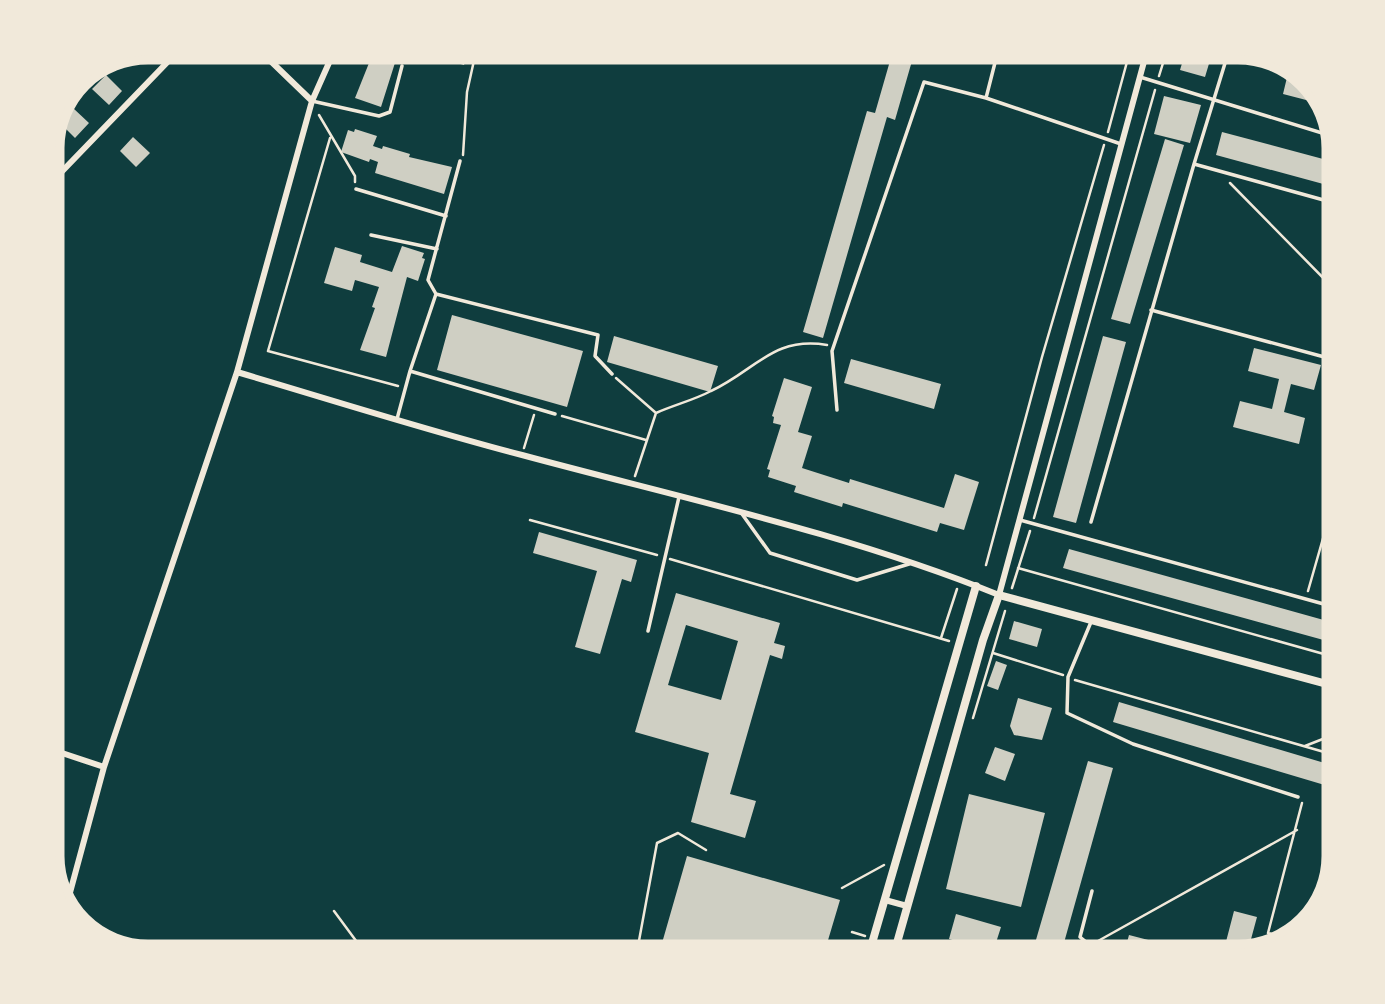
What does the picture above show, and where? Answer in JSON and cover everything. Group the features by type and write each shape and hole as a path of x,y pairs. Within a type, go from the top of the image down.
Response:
{"street":[{"path":"60,174 169,60"},
{"path":"269,60 312,101"},
{"path":"69,896 104,767 237,372 312,101 330,60"},
{"path":"897,944 982,640 999,596 1145,60"},
{"path":"237,372 522,455 742,514 912,564 999,596 1326,685"},
{"path":"872,944 976,586"},
{"path":"60,752 104,767"},
{"path":"885,900 907,906"}],"lane":[{"path":"986,98 996,60"},
{"path":"1091,522 1226,60"},
{"path":"312,101 379,116 390,112 402,66"},
{"path":"1140,77 1324,135"},
{"path":"837,410 834,346 924,82 986,98 1123,144"},
{"path":"460,161 428,280 436,294 598,335 595,356 612,374"},
{"path":"1194,164 1326,201"},
{"path":"356,189 446,216"},
{"path":"371,235 437,249"},
{"path":"397,419 436,294"},
{"path":"1151,310 1326,357"},
{"path":"410,371 555,414"},
{"path":"648,631 679,497"},
{"path":"742,514 770,553 857,579 912,564"},
{"path":"1020,520 1326,605"},
{"path":"1092,620 1068,677 1067,713 1133,744 1298,797"},
{"path":"1087,944 1080,937 1092,891"}],"path":[{"path":"460,161 466,146 467,92 474,60"},
{"path":"986,565 1127,60"},
{"path":"1157,83 1163,60"},
{"path":"312,101 330,138 355,176 356,189"},
{"path":"330,138 268,351 405,388"},
{"path":"1217,170 1326,281"},
{"path":"656,413 710,392 759,363 776,348 811,342 834,346"},
{"path":"612,374 656,413"},
{"path":"522,455 536,408"},
{"path":"632,483 656,413"},
{"path":"555,414 647,441"},
{"path":"530,520 949,641"},
{"path":"1305,599 1326,532"},
{"path":"1018,568 1326,655"},
{"path":"941,638 957,589"},
{"path":"993,653 1326,753"},
{"path":"1303,747 1326,738"},
{"path":"1276,935 1268,933 1304,806 1298,797"},
{"path":"1093,944 1297,830"},
{"path":"638,944 657,843 678,833 706,850"},
{"path":"842,888 897,858"},
{"path":"334,911 358,944"}],"building":[{"path":"370,60 396,60 381,107 355,98"},
{"path":"447,60 466,60 464,65"},
{"path":"890,60 912,60 895,120 887,117 823,338 803,332 867,111 875,113"},
{"path":"1183,60 1210,60 1205,77 1180,70"},
{"path":"106,75 122,91 109,105 92,89"},
{"path":"1287,76 1300,85 1310,100 1310,101 1283,94"},
{"path":"1164,96 1201,105 1190,143 1154,134"},
{"path":"73,108 89,123 75,138 63,126 66,115"},
{"path":"355,129 377,136 373,146 382,149 383,146 410,154 409,157 452,167 444,194 375,173 378,162 370,159 369,162 341,152 348,130 354,132"},
{"path":"1222,132 1326,160 1326,185 1216,155"},
{"path":"133,137 150,153 136,167 120,151"},
{"path":"1165,139 1184,145 1130,324 1111,319"},
{"path":"402,246 424,253 422,258 425,259 418,281 407,277 386,357 360,350 375,308 372,307 379,287 355,280 352,291 324,283 335,247 362,255 360,262 392,272"},
{"path":"452,315 583,351 567,407 437,370"},
{"path":"614,336 718,366 710,392 607,362"},
{"path":"1103,336 1126,342 1076,523 1053,517"},
{"path":"1254,348 1321,365 1314,390 1291,384 1284,412 1305,418 1299,444 1233,427 1240,401 1272,409 1279,379 1248,371"},
{"path":"851,359 941,384 934,409 844,383"},
{"path":"784,378 812,387 798,432 812,436 802,468 849,483 850,479 944,508 955,474 979,482 964,530 940,523 937,532 843,503 842,507 794,492 796,486 768,477 770,470 767,469 781,425 773,423 772,416"},
{"path":"539,532 637,560 631,582 622,579 600,654 575,647 597,571 533,553"},
{"path":"1069,549 1326,621 1326,641 1063,568"},
{"path":"676,593 780,623 774,643 785,646 782,659 770,655 730,794 756,801 745,838 691,822 709,753 635,732","holes":["686,625 738,641 721,700 668,685"]},
{"path":"1014,621 1042,629 1037,647 1009,639"},
{"path":"996,661 1007,665 998,690 987,686"},
{"path":"1018,698 1052,708 1042,740 1014,735 1010,726"},
{"path":"1119,702 1326,763 1326,785 1113,722"},
{"path":"995,747 1015,754 1005,781 985,773"},
{"path":"1088,761 1113,768 1064,944 1035,944"},
{"path":"969,794 1045,813 1021,907 946,889"},
{"path":"687,856 840,900 827,944 662,944"},
{"path":"1234,911 1257,917 1250,943 1225,944"},
{"path":"956,914 1001,927 996,944 966,944 949,939"},
{"path":"1129,935 1156,942 1155,944 1127,944"}]}
